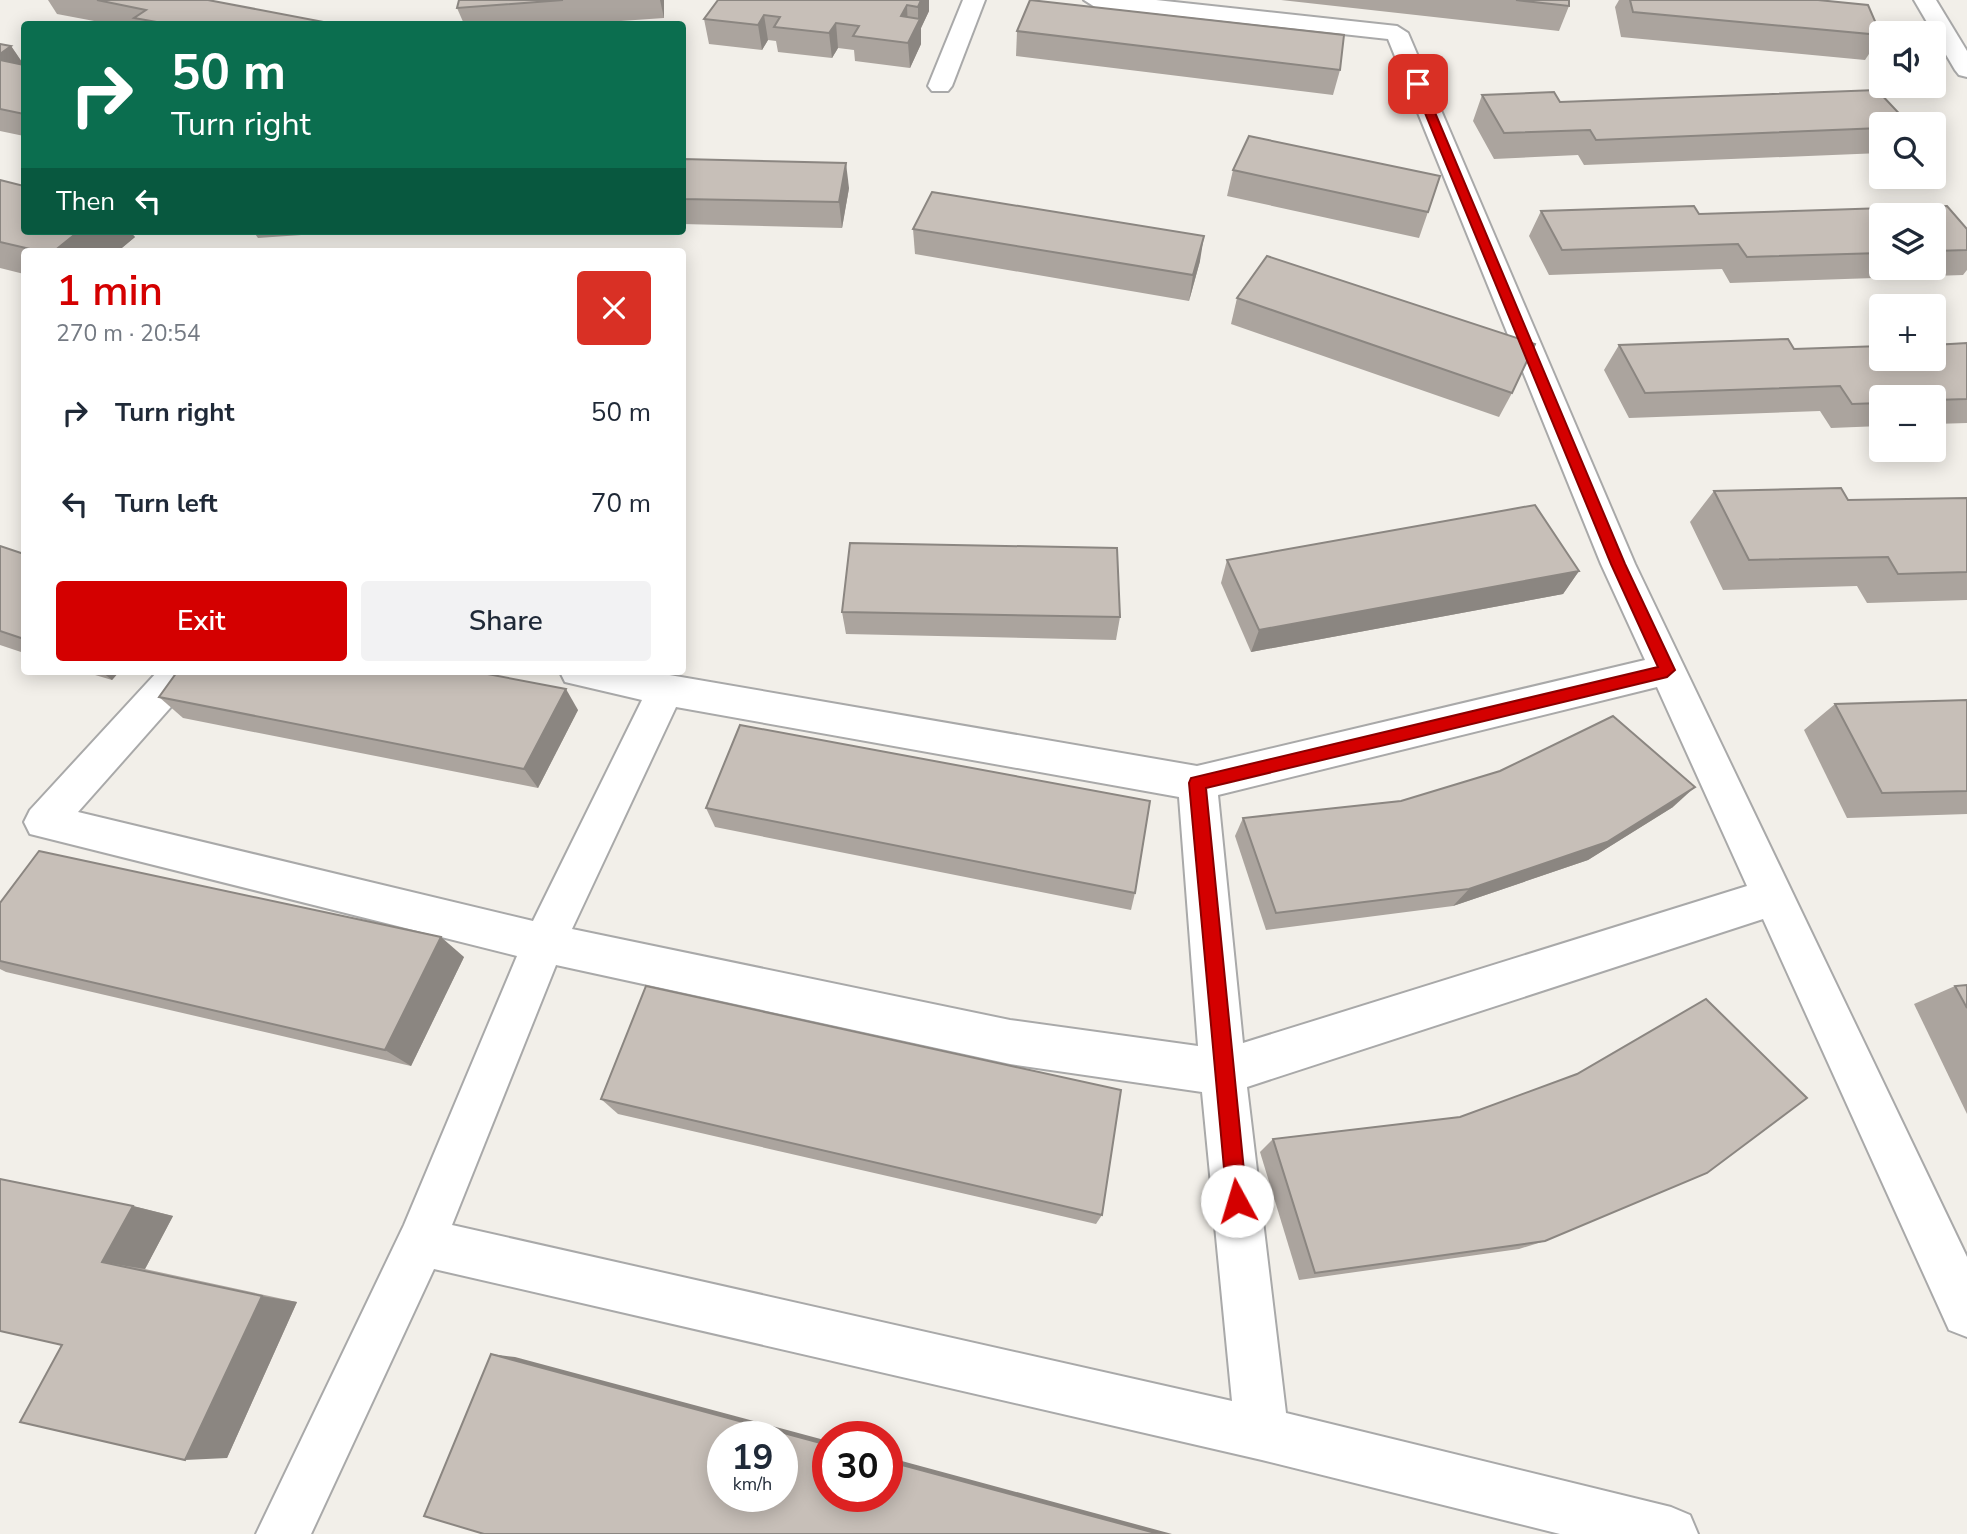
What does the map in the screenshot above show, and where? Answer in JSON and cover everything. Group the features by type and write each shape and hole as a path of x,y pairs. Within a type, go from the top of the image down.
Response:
{"street":[{"path":"940,86 974,0"},
{"path":"1095,0 1397,33 1618,564 1967,1312"},
{"path":"1925,0 1967,70"},
{"path":"1963,23 1967,47"},
{"path":"593,675 1197,783 1667,670"},
{"path":"177,675 44,822 544,943 1010,1042 1223,1072 1773,897"},
{"path":"282,1534 421,1242 544,943 666,690"},
{"path":"1197,783 1223,1072 1262,1434"},
{"path":"421,1242 1262,1434 1671,1534"}],"building":[{"path":"97,0 208,0 318,21 151,21 134,18 146,10"},
{"path":"459,0 563,0 457,8"},
{"path":"718,0 921,0 918,7 907,5 901,16 920,19 908,43 853,36 859,26 836,23 829,33 774,27 780,17 764,15 758,25 704,19"},
{"path":"1030,0 1344,35 1340,70 1017,31"},
{"path":"1516,0 1569,0 1569,6"},
{"path":"1630,0 1818,0 1868,5 1875,21 1869,21 1869,34 1633,12"},
{"path":"0,44 11,46 0,54"},
{"path":"0,60 21,64 21,113 0,109"},
{"path":"1869,90 1869,98 1885,98 1898,112 1869,112 1869,129 1596,140 1590,130 1504,133 1482,95 1554,92 1560,102"},
{"path":"1249,136 1440,176 1428,212 1233,170"},
{"path":"686,159 846,163 839,202 686,199"},
{"path":"0,180 21,185 21,235 74,235 58,248 26,248 0,242"},
{"path":"932,192 1204,236 1193,275 913,229"},
{"path":"1694,206 1699,214 1869,209 1869,253 1747,257 1738,244 1562,250 1541,211"},
{"path":"1946,206 1967,229 1967,250 1946,251"},
{"path":"1267,256 1535,344 1512,393 1237,298"},
{"path":"1788,339 1794,349 1869,346 1869,371 1946,371 1946,344 1967,343 1967,399 1946,400 1946,385 1869,385 1869,403 1852,404 1840,386 1645,393 1619,345"},
{"path":"1841,488 1848,500 1967,498 1967,572 1898,574 1888,557 1749,560 1714,491"},
{"path":"1535,505 1579,571 1259,630 1227,560"},
{"path":"850,543 1117,548 1120,617 842,612"},
{"path":"0,546 21,553 21,638 0,631"},
{"path":"175,675 493,675 566,689 524,769 159,697"},
{"path":"1967,700 1967,791 1882,793 1835,704"},
{"path":"1613,716 1695,787 1607,842 1469,889 1276,913 1243,818 1401,801 1500,771"},
{"path":"740,725 1150,801 1135,893 706,808"},
{"path":"39,851 441,937 385,1050 0,961 0,903"},
{"path":"1967,985 1967,1008 1955,986"},
{"path":"646,986 1121,1090 1102,1215 601,1099"},
{"path":"1706,999 1807,1098 1707,1173 1545,1241 1315,1273 1273,1139 1460,1117 1577,1074"},
{"path":"0,1179 133,1206 102,1262 262,1296 185,1460 20,1422 62,1345 0,1331"},
{"path":"491,1354 739,1421 707,1421 707,1512 798,1512 798,1437 812,1441 812,1512 903,1512 903,1465 1159,1534 484,1534 424,1516"}],"route":[{"path":"1237,1201 1197,783 1667,670 1618,564 1418,84"}]}
